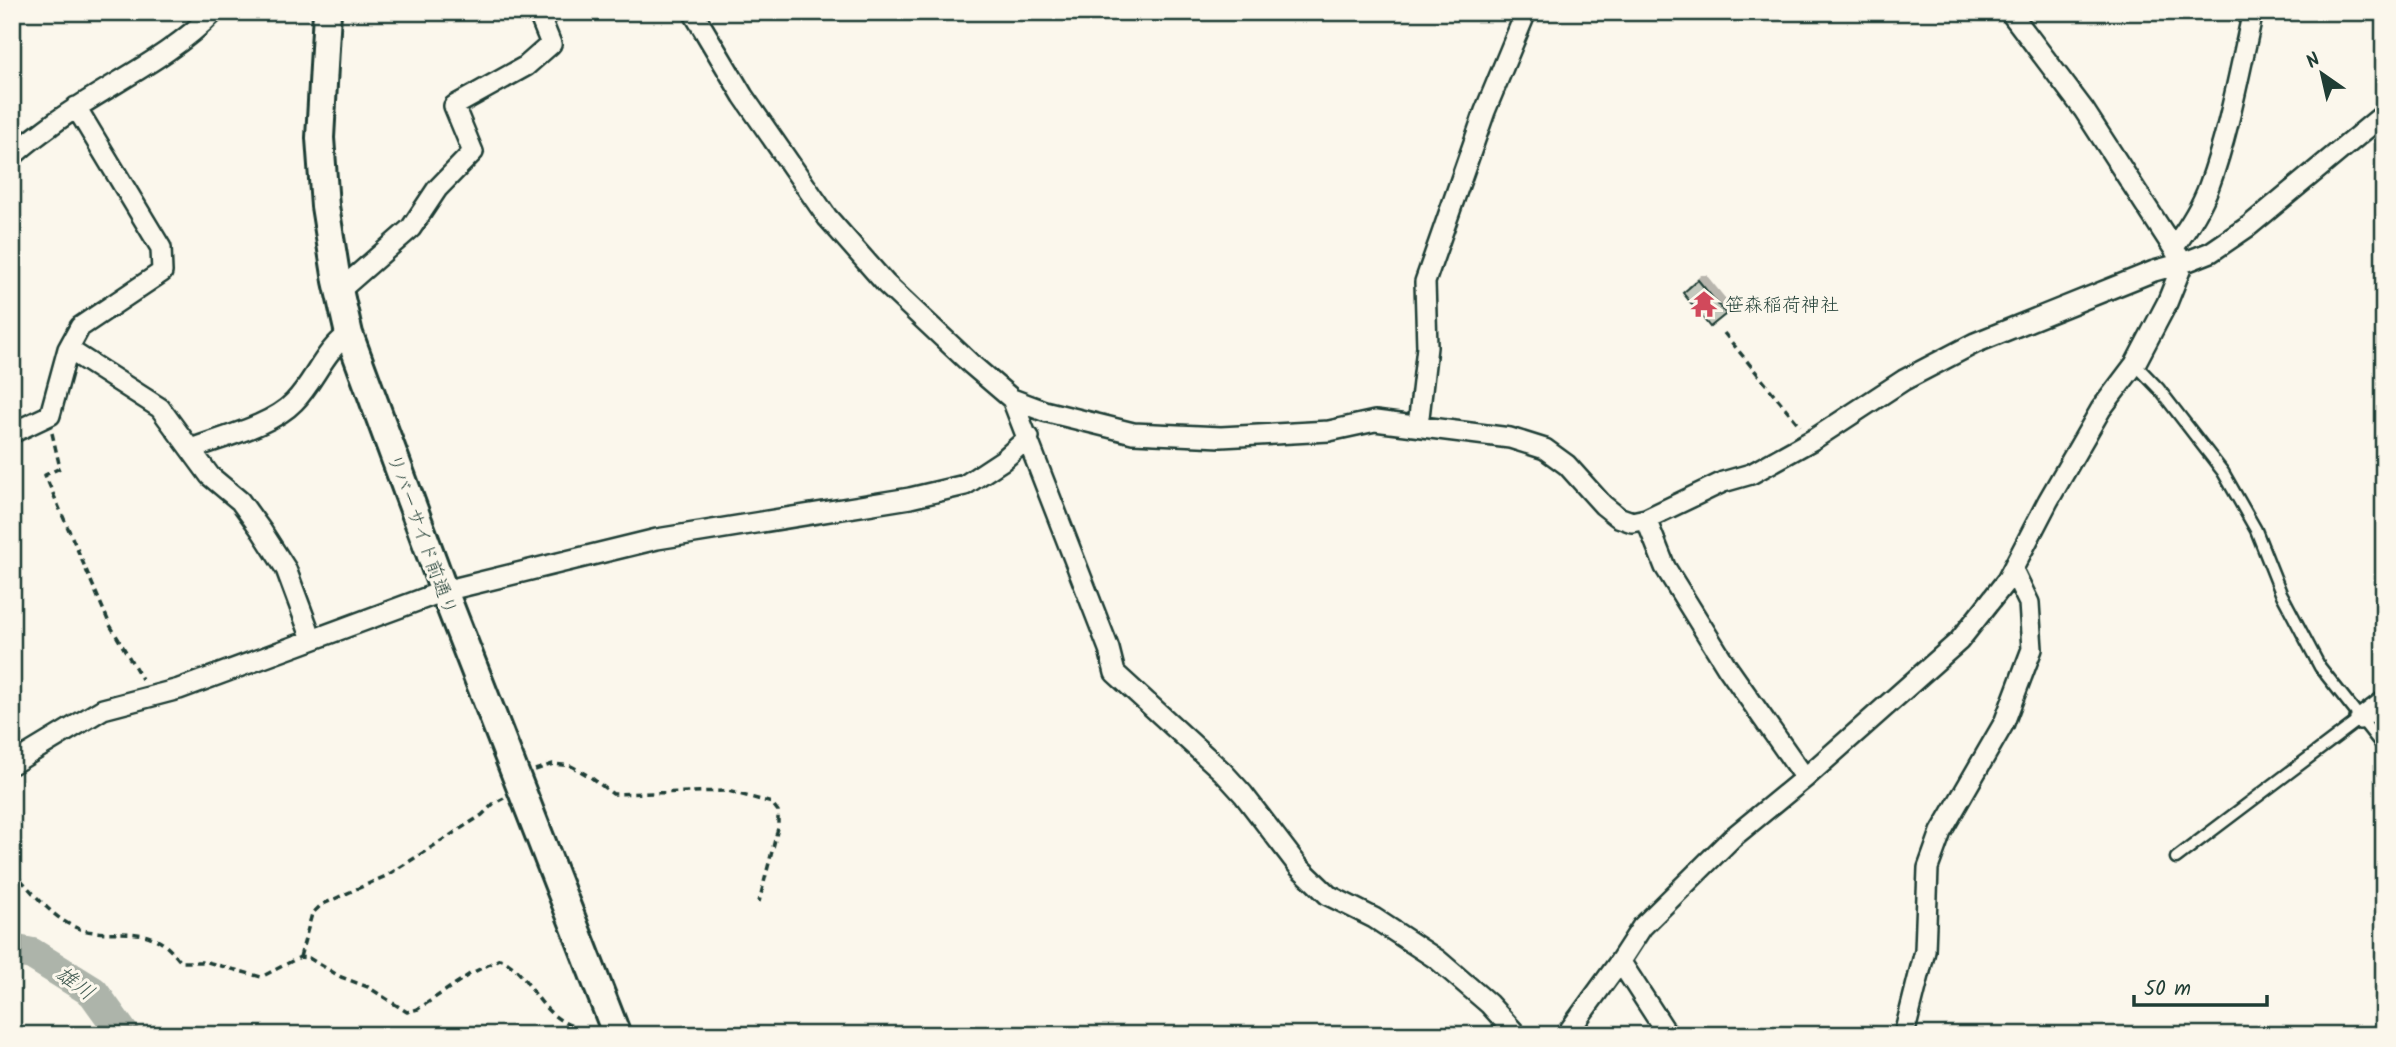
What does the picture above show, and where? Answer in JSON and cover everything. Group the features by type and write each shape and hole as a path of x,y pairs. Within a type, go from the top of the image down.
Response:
{"street":[{"path":"12,158 21,148 76,107 194,33 214,12"},
{"name":"リバーサイド前通り","path":"327,12 320,138 326,206 339,292 349,334 444,591 617,1035"},
{"path":"339,292 411,228 437,188 473,152 454,106 526,66 551,44 538,12"},
{"path":"693,12 743,96 827,217 886,284 1012,399 1044,411 1133,433 1221,437 1329,431 1376,421 1510,439 1545,449 1590,487 1618,517 1632,522 1646,519 1723,482 1751,474 1812,440 1904,380 1975,343 2154,271 2179,255 2211,252 2249,226 2384,114"},
{"path":"1418,426 1427,347 1425,282 1485,111 1526,12"},
{"path":"2010,12 2084,110 2179,255"},
{"path":"1566,1035 1642,927 1732,838 1805,778 1959,641 2007,580 2048,501 2101,409 2136,364 2167,303 2179,255 2209,186 2230,112 2253,12"},
{"path":"12,433 50,415 68,349 79,327 162,272 161,248 76,107"},
{"path":"191,449 281,415 297,400 338,341 349,334"},
{"path":"68,349 160,408 210,476 240,501 286,569 312,639"},
{"path":"1012,399 1109,649 1115,673 1223,772 1299,867 1328,895 1374,918 1438,960 1489,1004 1517,1035"},
{"path":"12,764 103,709 179,689 444,591 657,539 910,498 965,485 1003,460 1029,438"},
{"path":"1646,519 1665,567 1727,667 1805,778"},
{"path":"1904,1035 1924,951 1928,868 1941,832 2004,723 2032,649 2029,603 2013,570"},
{"path":"2360,719 2384,701"},
{"path":"1620,961 1668,1035"}],"lane":[{"path":"2136,364 2159,389 2223,472 2256,530 2281,593 2320,667 2384,748"},
{"path":"2176,858 2360,719"}],"path":[{"path":"1724,333 1812,440"},
{"path":"50,415 60,468 44,475 110,625 152,696"},
{"path":"300,957 312,914 321,905 388,875 482,815 518,782 553,764 571,766 613,794 728,791 772,803 778,811 778,828 759,902"},
{"path":"12,871 55,915 78,928 104,935 133,935 155,939 169,948 181,962 207,962 261,977 300,957 309,958 341,977 368,988 407,1012 418,1009 470,974 500,959 511,963 550,1012 566,1024 601,1035"}],"building":[{"name":"笹森稲荷神社","path":"1698,280 1726,314 1710,327 1683,293"}],"waterway":[{"name":"雄川","path":"12,950 32,954 93,992 124,1035"}],"place":[{"name":"笹森稲荷神社","path":"1704,304"}]}
